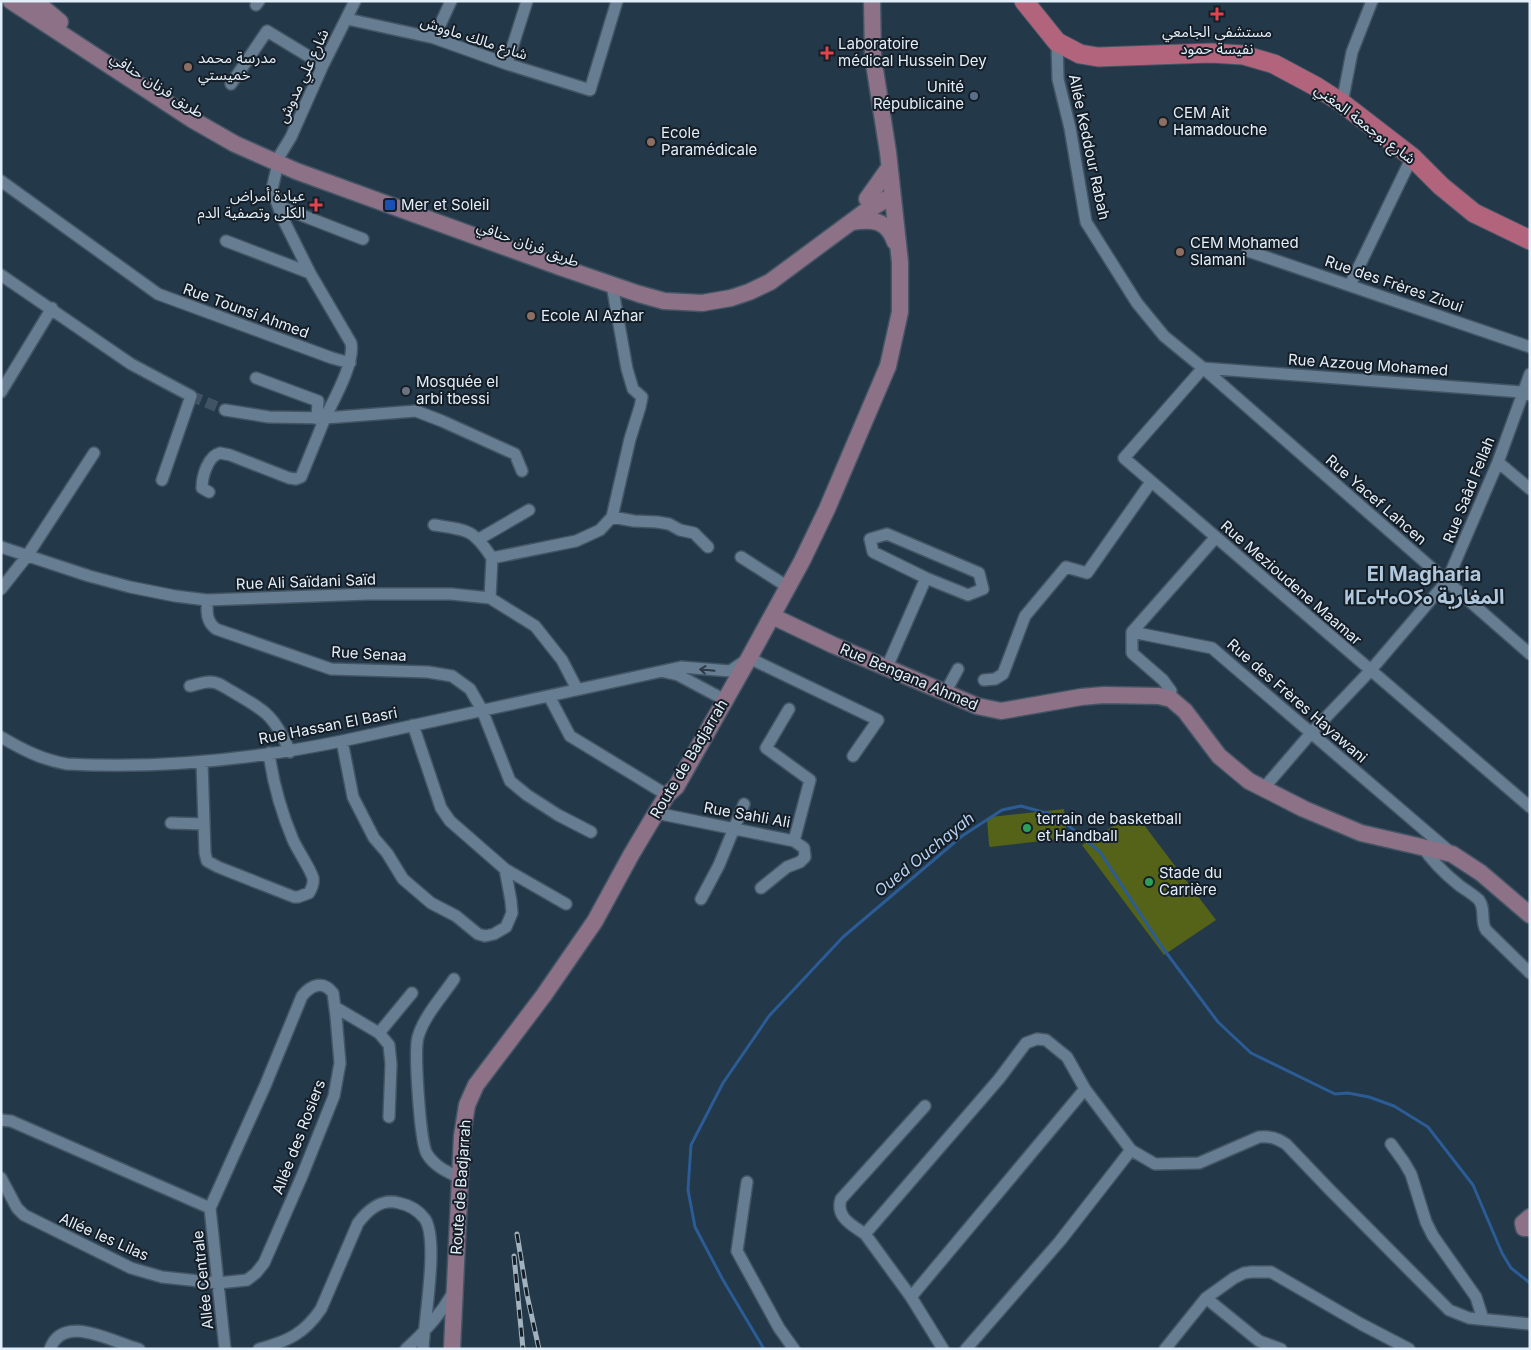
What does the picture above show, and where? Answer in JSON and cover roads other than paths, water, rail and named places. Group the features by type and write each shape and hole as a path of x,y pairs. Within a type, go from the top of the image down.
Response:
{"main road":[{"name":"طريق فرنان حنافي","path":"11,1 193,120 236,144 647,287 678,293 711,293 750,282 769,271 867,199 892,190"},
{"name":"طريق فرنان حنافي","path":"35,1 49,14 194,110 279,159 612,285 664,301 702,303 732,298 770,282 878,203 892,190"},
{"name":"Route de Badjarrah","path":"452,1349 460,1178 464,1119 467,1105 476,1086 544,995 595,921 631,855 667,796 676,786 749,658 788,587 827,509 888,366 900,312 899,252 889,160 873,57 872,1"},
{"name":"شارع بوجمعة المغني","path":"1024,1 1057,42 1080,54 1098,57 1211,53 1243,55 1274,64 1342,103 1412,157 1441,186 1474,213 1530,240"},
{"path":"867,199 889,160"},
{"path":"851,222 869,220 884,224 892,234 899,252"},
{"name":"Rue Bengana Ahmed","path":"772,616 833,645 977,706 1002,711 1081,697 1112,695 1159,696 1171,699 1185,712 1219,756 1249,782 1304,809 1361,833 1452,854 1480,873 1530,915"},
{"path":"1530,1217 1523,1223 1524,1228 1530,1228"}],"street":[{"path":"434,38 451,1"},
{"path":"507,64 528,1"},
{"name":"شارع مالك ماووش","path":"347,18 434,38 507,64 590,90 617,1"},
{"path":"1342,103 1352,52 1372,1"},
{"name":"شارع علي مدوش","path":"350,363 351,343 310,273 278,206 272,189 279,159 354,2"},
{"path":"231,84 267,31 323,65"},
{"name":"Allée Keddour Rabah","path":"1057,42 1058,79 1070,128 1086,222 1138,303 1164,336 1203,368"},
{"path":"1350,285 1412,157"},
{"name":"Rue Tounsi Ahmed","path":"1,181 136,277 150,290 165,298 350,363"},
{"path":"278,206 363,239"},
{"path":"226,241 310,273"},
{"name":"Rue des Frères Zioui","path":"1248,250 1530,346"},
{"path":"1,274 131,364 191,396 162,480"},
{"path":"492,558 576,541 600,530 612,517 642,397 633,389 626,369 612,285"},
{"path":"1,392 52,308"},
{"path":"209,492 202,488 202,479 213,457 220,453 230,455 289,478 296,479 301,477 321,419 350,363"},
{"name":"Rue Azzoug Mohamed","path":"1203,368 1526,394"},
{"name":"Rue Mezioudene Maamar","path":"1203,368 1124,458 1530,807"},
{"name":"Rue Yacef Lahcen","path":"1203,368 1530,654"},
{"name":"Rue Saâd Fellah","path":"1264,789 1312,732 1370,671 1447,581 1526,394 1530,374"},
{"path":"256,378 318,401 321,419"},
{"path":"225,410 269,417 321,419 416,411 515,454 522,471"},
{"path":"1,589 27,556 94,453"},
{"path":"1498,462 1530,489"},
{"path":"984,680 995,679 1003,674 1025,616 1066,567 1086,573 1151,482"},
{"path":"479,539 528,510"},
{"path":"612,517 669,524 680,530 694,533 708,547"},
{"path":"434,526 465,530 479,539 492,558 490,598"},
{"path":"887,534 979,573 983,589 968,595 926,578 873,552 870,539 887,534"},
{"path":"1159,696 1171,691 1164,680 1132,653 1132,632 1216,538"},
{"name":"Rue Ali Saïdani Saïd","path":"1,547 130,587 207,600 396,594 451,594 490,598 535,626 562,660 577,689"},
{"path":"741,557 788,587"},
{"path":"887,667 926,578"},
{"name":"Rue Senaa","path":"207,600 208,621 216,629 332,669 428,672 452,676 470,689 482,710 510,781 550,810 591,832"},
{"name":"Rue des Frères Hayawani","path":"1132,632 1212,648 1452,854"},
{"path":"749,658 878,720 853,756"},
{"name":"Rue Hassan El Basri","path":"1,738 46,760 67,764 202,762 290,752 680,667 730,671 749,658"},
{"path":"945,693 958,669"},
{"name":"Rue Hassan El Basri","path":"661,672 678,675 725,700"},
{"path":"190,686 210,681 221,685 254,704 271,718 280,730 290,752"},
{"path":"549,696 570,736 667,796"},
{"name":"Rue Sahli Ali","path":"656,813 794,841 810,780 766,748 789,709"},
{"path":"413,725 441,808 457,828 505,869 566,904"},
{"path":"342,741 354,797 374,838 403,878 431,903 456,916 478,934 485,936 494,934 506,927 512,913 505,869"},
{"path":"202,762 205,853 208,861 218,867 298,897 309,893 313,886 312,877 298,851 282,813 273,782 269,753"},
{"path":"701,899 719,865 744,804"},
{"path":"171,823 204,824"},
{"path":"761,888 787,867 800,862 805,857 804,848 794,841"},
{"path":"1422,846 1442,871 1479,901 1483,910 1483,925 1486,930 1530,972"},
{"path":"454,979 421,1028 417,1040 417,1062 425,1150 436,1165 460,1178"},
{"name":"Allée des Rosiers","path":"210,1208 265,1086 302,996 309,987 323,985 332,994 335,1007 340,1063 334,1096 264,1263 247,1280 218,1283"},
{"path":"379,1033 412,993"},
{"path":"335,1007 379,1033 389,1045 391,1070 389,1117"},
{"path":"864,1234 999,1079 1026,1043 1037,1039 1046,1040 1067,1057 1085,1089 1131,1150 1155,1164 1199,1163 1259,1137 1269,1136 1280,1140 1449,1310 1469,1318 1530,1324"},
{"path":"911,1297 1085,1089"},
{"path":"925,1106 841,1199 839,1208 842,1217 864,1234 911,1297 943,1349"},
{"path":"1,1120 11,1121 210,1208"},
{"path":"1391,1144 1411,1174 1426,1222 1433,1236 1476,1297 1483,1320"},
{"path":"966,1349 1060,1240 1131,1150"},
{"name":"Allée les Lilas","path":"1,1178 17,1208 24,1215 131,1268 162,1277 218,1283"},
{"path":"747,1182 737,1251 779,1328 794,1349"},
{"path":"260,1349 284,1342 301,1332 312,1322 321,1309 358,1223 366,1213 383,1202 397,1202 415,1209 425,1219 428,1228 431,1239 431,1258 424,1349"},
{"name":"Allée Centrale","path":"210,1208 225,1349"},
{"path":"1165,1349 1206,1298 1244,1273 1271,1272 1361,1324 1409,1349"},
{"path":"406,1349 424,1333 441,1312 455,1290"},
{"path":"1206,1298 1256,1345 1281,1349"},
{"path":"50,1349 53,1341 62,1334 73,1331 86,1331 139,1349"}],"waterway":[{"name":"Oued Ouchayah","path":"764,1349 723,1280 695,1227 688,1190 691,1145 723,1083 769,1016 843,937 962,836 1002,810 1021,806 1057,816 1100,852 1162,947 1218,1022 1251,1053 1335,1094 1348,1093 1369,1097 1394,1106 1428,1127 1473,1185 1502,1253 1511,1268 1530,1283"}],"tunnel":[{"path":"191,396 225,410"}],"railway":[{"path":"517,1234 527,1295 539,1349"},
{"path":"514,1256 523,1349"}],"place":[{"name":"مستشفى الجامعي نفيسة حمود","path":"1217,14"},
{"name":"Laboratoire médical Hussein Dey","path":"827,53"},
{"name":"مدرسة محمد خميستي","path":"188,67"},
{"name":"Unité Républicaine","path":"974,96"},
{"name":"CEM Ait Hamadouche","path":"1163,122"},
{"name":"Ecole Paramédicale","path":"651,142"},
{"name":"عيادة أمراض الكلى وتصفية الدم","path":"316,205"},
{"name":"Mer et Soleil","path":"390,205"},
{"name":"CEM Mohamed Slamani","path":"1180,252"},
{"name":"Ecole Al Azhar","path":"531,316"},
{"name":"Mosquée el arbi tbessi","path":"406,391"},
{"name":"terrain de basketball et Handball","path":"1027,828"},
{"name":"Stade du Carrière","path":"1149,882"}],"district":[{"name":"El Magharia ⵍⵎⴰⵖⴰⵔⵢⴰ المغارية","path":"1424,586"}]}
